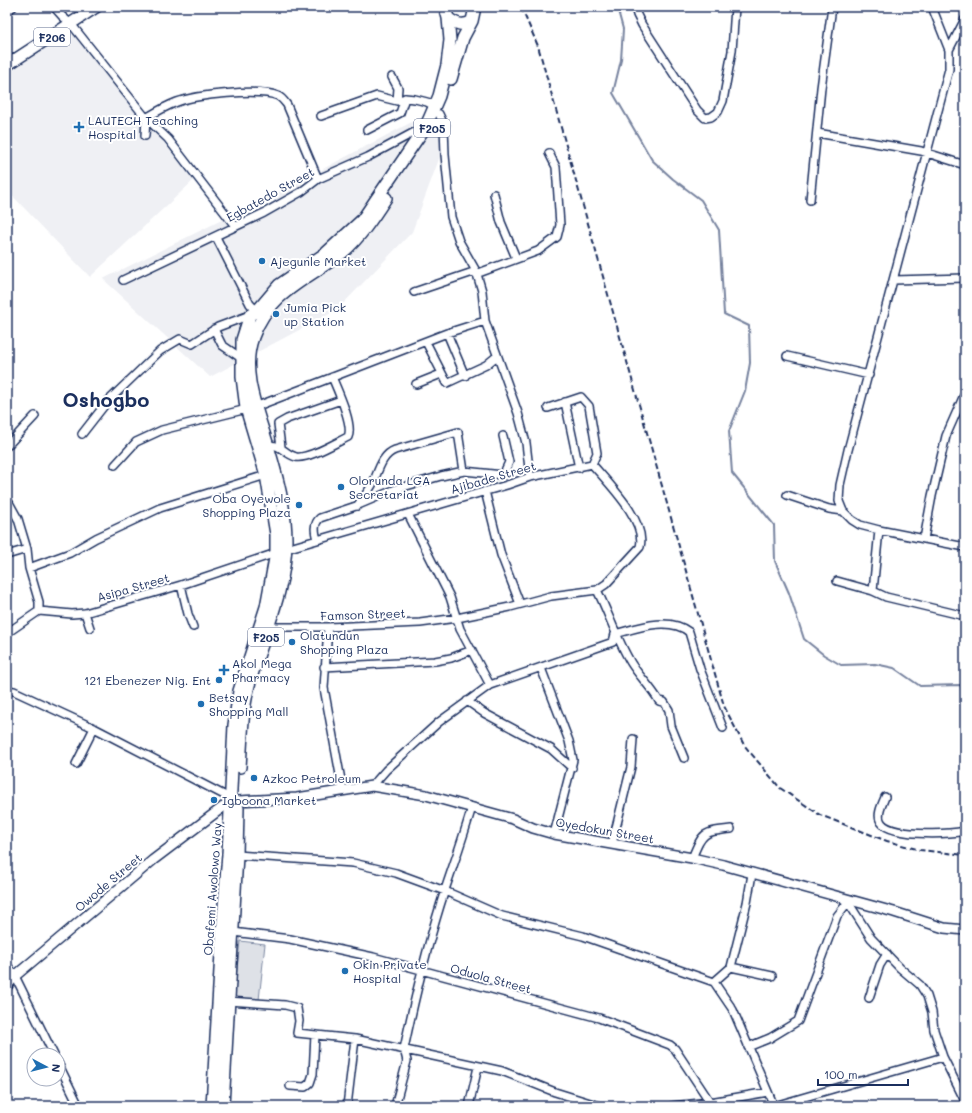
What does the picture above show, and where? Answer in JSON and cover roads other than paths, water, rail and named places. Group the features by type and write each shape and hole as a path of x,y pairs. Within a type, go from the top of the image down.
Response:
{"main road":[{"name":"F206","path":"7,65 72,25 96,7"},
{"name":"F205","path":"445,7 448,18"},
{"name":"F205","path":"437,110 463,38 472,21 475,7"},
{"path":"448,18 460,25 466,25 472,21"},
{"name":"Obafemi Awolowo Way","path":"212,1106 233,801 234,725 239,690 266,607 276,552 276,534 269,471 268,446 250,408 249,356 253,336 262,317 280,296 342,252 369,224 433,127 447,65 450,40 448,18"},
{"name":"Obafemi Awolowo Way","path":"269,471 250,408 241,358 242,340 253,313 279,285 326,253 362,220 437,110"},
{"name":"Obafemi Awolowo Way","path":"223,1106 228,1001 234,932 237,856 233,801 248,690 282,584 276,552"}],"street":[{"path":"7,12 13,7"},
{"path":"54,7 72,25 146,118 168,139 235,226"},
{"path":"635,7 642,25 697,110 705,118 712,117 718,112 723,101 732,51 735,7"},
{"path":"810,200 832,7"},
{"path":"932,7 949,50 949,69 928,155 840,485 839,500 843,511 860,525 965,547"},
{"path":"949,50 965,19"},
{"path":"392,77 398,88 396,101"},
{"path":"146,118 177,102 196,97 230,93 262,93 278,96 287,105 318,179"},
{"path":"321,116 377,96 396,101 405,98 427,102 437,110 444,125 445,155 451,217 459,241 476,272 482,292 485,321 524,436 530,477"},
{"path":"366,130 400,113 405,98"},
{"path":"145,136 146,118"},
{"name":"Egbatedo Street","path":"123,280 216,237 301,192 318,179 368,157 426,126"},
{"path":"817,133 921,151 928,155 965,165"},
{"path":"414,292 476,272 492,269 516,258 538,251 557,237 560,225 556,168 550,153"},
{"path":"494,194 501,222 516,258"},
{"path":"82,434 108,402 160,351 180,339 192,344 214,329 253,313 250,304 216,237"},
{"path":"894,280 965,278"},
{"path":"115,465 136,442 162,430 250,408 485,321"},
{"path":"214,329 222,345 241,358"},
{"path":"447,334 465,376"},
{"path":"426,342 441,374 447,383 486,365 497,356"},
{"path":"787,356 869,375"},
{"path":"416,384 441,374"},
{"path":"268,446 281,447 289,454 299,457 308,456 348,437 350,430 332,377"},
{"path":"924,539 946,436 965,393"},
{"path":"548,408 581,397 586,401 597,453 592,464 626,505 640,530 642,539 640,547 606,584 597,590 607,611 615,634 632,665 659,701 664,702 669,710 672,726 684,758"},
{"path":"281,447 278,424 286,419 341,400"},
{"path":"565,402 579,468"},
{"path":"7,446 35,416"},
{"path":"356,506 372,486 388,453 395,450 458,432 464,471"},
{"path":"503,436 509,462 503,475 507,485"},
{"name":"Ajibade Street","path":"276,552 530,477 579,468 592,464"},
{"path":"29,568 70,553 96,538 160,508 269,471"},
{"path":"317,540 315,527 318,520 396,489 464,471 503,475"},
{"path":"485,490 501,555 520,604"},
{"path":"787,495 829,509 843,511"},
{"path":"7,499 18,519 27,549 29,568 39,602 40,612 7,633"},
{"path":"408,514 450,597 460,629 490,685"},
{"path":"873,591 879,530"},
{"path":"7,554 27,549"},
{"name":"Asipa Street","path":"40,612 72,614 85,613 181,585 276,552"},
{"path":"837,580 873,591 886,597 965,616"},
{"path":"181,585 193,628"},
{"name":"Famson Street","path":"269,627 328,627 420,623 457,618 551,596 597,590"},
{"path":"85,613 90,628"},
{"path":"615,634 655,624 685,628 689,632 700,668 723,728"},
{"path":"328,627 324,667 324,688 343,791"},
{"path":"372,786 386,770 410,748 467,701 490,685 613,642 615,634"},
{"path":"324,667 435,661 451,658 472,650"},
{"path":"541,668 571,746 573,760 554,834"},
{"path":"7,690 14,691 94,728 233,801"},
{"path":"467,701 484,713 550,749 572,768"},
{"path":"76,764 94,728"},
{"path":"612,844 631,767 633,739"},
{"name":"Oyedokun Street","path":"233,801 297,798 372,786 426,795 472,807 554,834 692,858 944,928 965,930"},
{"path":"885,796 879,815 880,821 888,829 930,834 949,834 965,831"},
{"name":"Owode Street","path":"7,986 15,976 153,860 233,801"},
{"path":"395,1106 407,1061 404,1049 423,971 445,891 456,861 472,807"},
{"path":"692,858 706,833 731,829"},
{"path":"237,856 353,863 396,873 445,891 502,916 583,936 714,982 733,1010 774,1106 943,1057"},
{"path":"714,982 731,967 747,903 752,874"},
{"path":"748,1047 770,1038 798,1022 836,916 845,900 871,938 920,985 927,996 932,1012 934,1030 943,1057 965,1101"},
{"name":"Oduola Street","path":"234,932 246,935 290,939 346,950 599,1018 670,1045 675,1049 710,1102"},
{"path":"869,998 880,965 887,954"},
{"path":"7,965 15,976 50,1047"},
{"path":"731,967 772,976"},
{"path":"228,1001 285,1005 297,1008 299,1021 297,1033 355,1039 502,1071 555,1092 600,1106"},
{"path":"290,1086 305,1087 312,1079 316,1035"},
{"path":"347,1106 355,1039"},
{"path":"470,1106 478,1067"},
{"path":"66,1079 79,1106"},
{"path":"672,1106 710,1102 768,1092"}],"waterway":[{"path":"617,7 623,29 621,60 613,93 652,160 673,179 701,200 719,230 724,314 749,326 750,363 745,391 729,431 732,473 774,525 775,561 789,593 804,639 824,655 841,665 875,664 894,668 920,686 961,685 963,697"}],"railway":[{"path":"521,7 538,46 724,706 744,745 780,788 820,815 887,841 920,850 965,855"}],"place":[{"name":"LAUTECH Teaching Hospital","path":"79,127"},
{"name":"Ajegunle Market","path":"262,261"},
{"name":"Jumia Pick up Station","path":"276,314"},
{"name":"Olorunda LGA Secretariat","path":"341,487"},
{"name":"Oba Oyewole Shopping Plaza","path":"299,505"},
{"name":"Olatundun Shopping Plaza","path":"292,642"},
{"name":"Akol Mega Pharmacy","path":"224,670"},
{"name":"121 Ebenezer Nig. Ent","path":"219,680"},
{"name":"Betsay Shopping Mall","path":"201,704"},
{"name":"Azkoc Petroleum","path":"254,778"},
{"name":"Igboona Market","path":"214,800"},
{"name":"Okin Private Hospital","path":"345,971"}],"district":[{"name":"Oshogbo","path":"106,399"}]}
